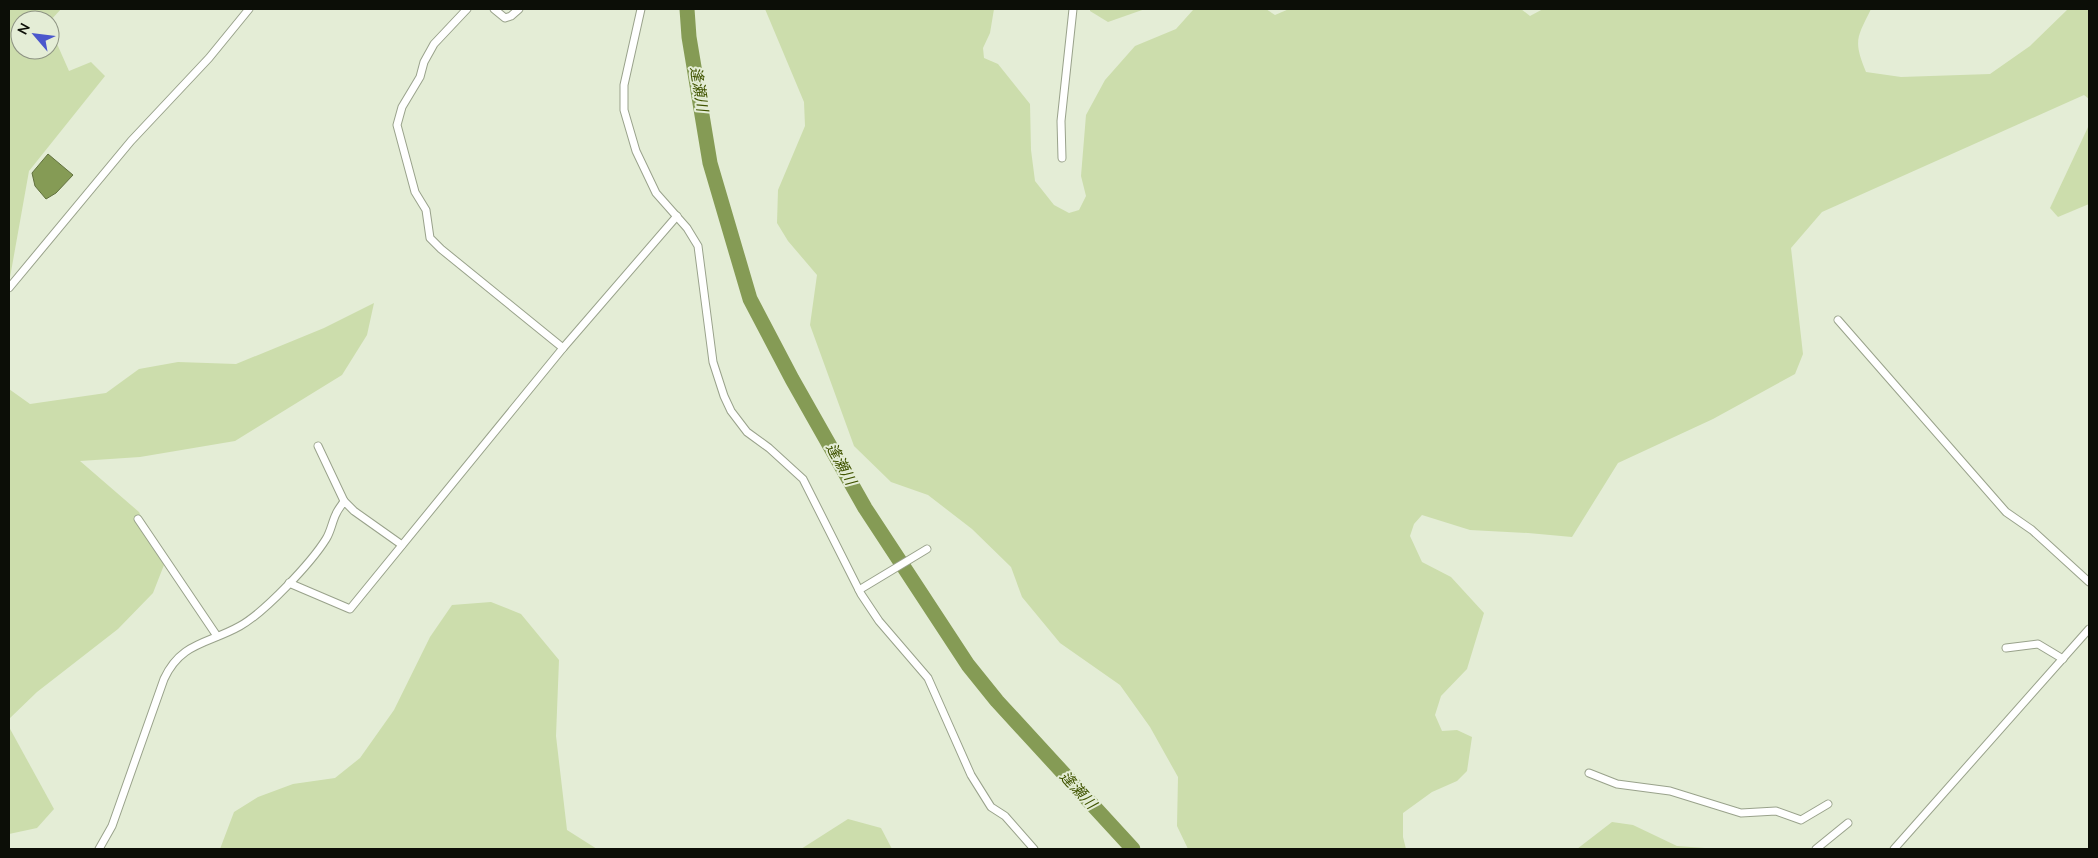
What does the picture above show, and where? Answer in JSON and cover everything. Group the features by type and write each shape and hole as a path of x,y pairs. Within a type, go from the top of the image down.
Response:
{"street":[{"path":"9,288 131,142 209,58 249,9"},
{"path":"467,9 434,44 424,62 420,77 399,115 397,125 412,183 426,210 430,238 563,348"},
{"path":"494,9 506,18 519,9"},
{"path":"641,9 624,86 624,110 646,175 656,193 677,216 698,246 713,362 724,396 732,411 748,432 799,473 859,590 879,621 928,678 971,775 991,807 1005,816 1034,849"},
{"path":"1062,158 1061,121 1074,9"},
{"path":"289,583 350,609 563,348 677,216"},
{"path":"1838,320 2006,512 2032,530 2089,582"},
{"path":"318,446 344,501 354,511 402,545"},
{"path":"99,849 112,826 164,679 172,663 184,652 249,620 289,583 314,556 327,538 336,513 344,501"},
{"path":"138,519 218,636"},
{"path":"859,590 927,549"},
{"path":"1894,849 2089,629"},
{"path":"2006,648 2038,644 2063,659"},
{"path":"1589,772 1617,784 1670,791 1741,814 1776,811 1802,820 1828,804"},
{"path":"1816,849 1848,823"}],"shaded area":[{"path":"9,9 61,9 10,10 10,60 60,60 60,51 69,71 91,62 105,76 29,171 9,283"},
{"path":"765,9 994,9 990,33 983,48 984,58 998,64 1030,104 1031,150 1035,181 1054,205 1069,213 1079,210 1086,196 1081,176 1086,115 1105,80 1135,46 1176,29 1193,10 1191,9 1266,9 1275,15 1289,9 1521,9 1530,16 1543,9 1871,9 1858,39 1859,53 1866,72 1901,77 1990,74 2030,46 2068,9 2089,9 2089,99 2084,95 1822,212 1791,248 1803,354 1795,374 1713,419 1618,463 1572,537 1470,530 1422,515 1414,524 1410,536 1422,562 1451,577 1484,613 1467,669 1441,696 1435,715 1442,731 1457,730 1472,737 1467,771 1457,781 1432,792 1403,813 1403,837 1406,849 1188,849 1177,826 1178,777 1150,727 1120,685 1060,643 1022,597 1011,567 972,529 928,495 891,482 854,446 810,325 817,275 788,241 777,223 778,190 805,126 804,102"},
{"path":"1090,9 1145,9 1108,22 1090,11"},
{"path":"2089,125 2089,204 2058,217 2050,208"},
{"path":"48,154 73,175 56,193 46,199 35,186 32,173"},
{"path":"374,303 367,335 342,375 235,441 140,457 80,461 139,512 164,565 153,593 118,629 37,692 9,719 9,389 30,404 106,393 139,369 178,362 236,364 324,328"},
{"path":"491,602 521,614 559,660 556,736 567,830 597,849 220,849 234,812 258,797 293,784 335,778 360,758 394,710 430,637 452,605"},
{"path":"9,727 54,809 37,828 9,834"},
{"path":"848,819 881,828 892,849 801,849"},
{"path":"1612,822 1633,825 1677,846 1719,849 1577,849"}],"waterway":[{"name":"逢瀬川","path":"687,9 689,37 710,163 750,299 792,379 865,508 968,665 997,701 1133,849"}]}
